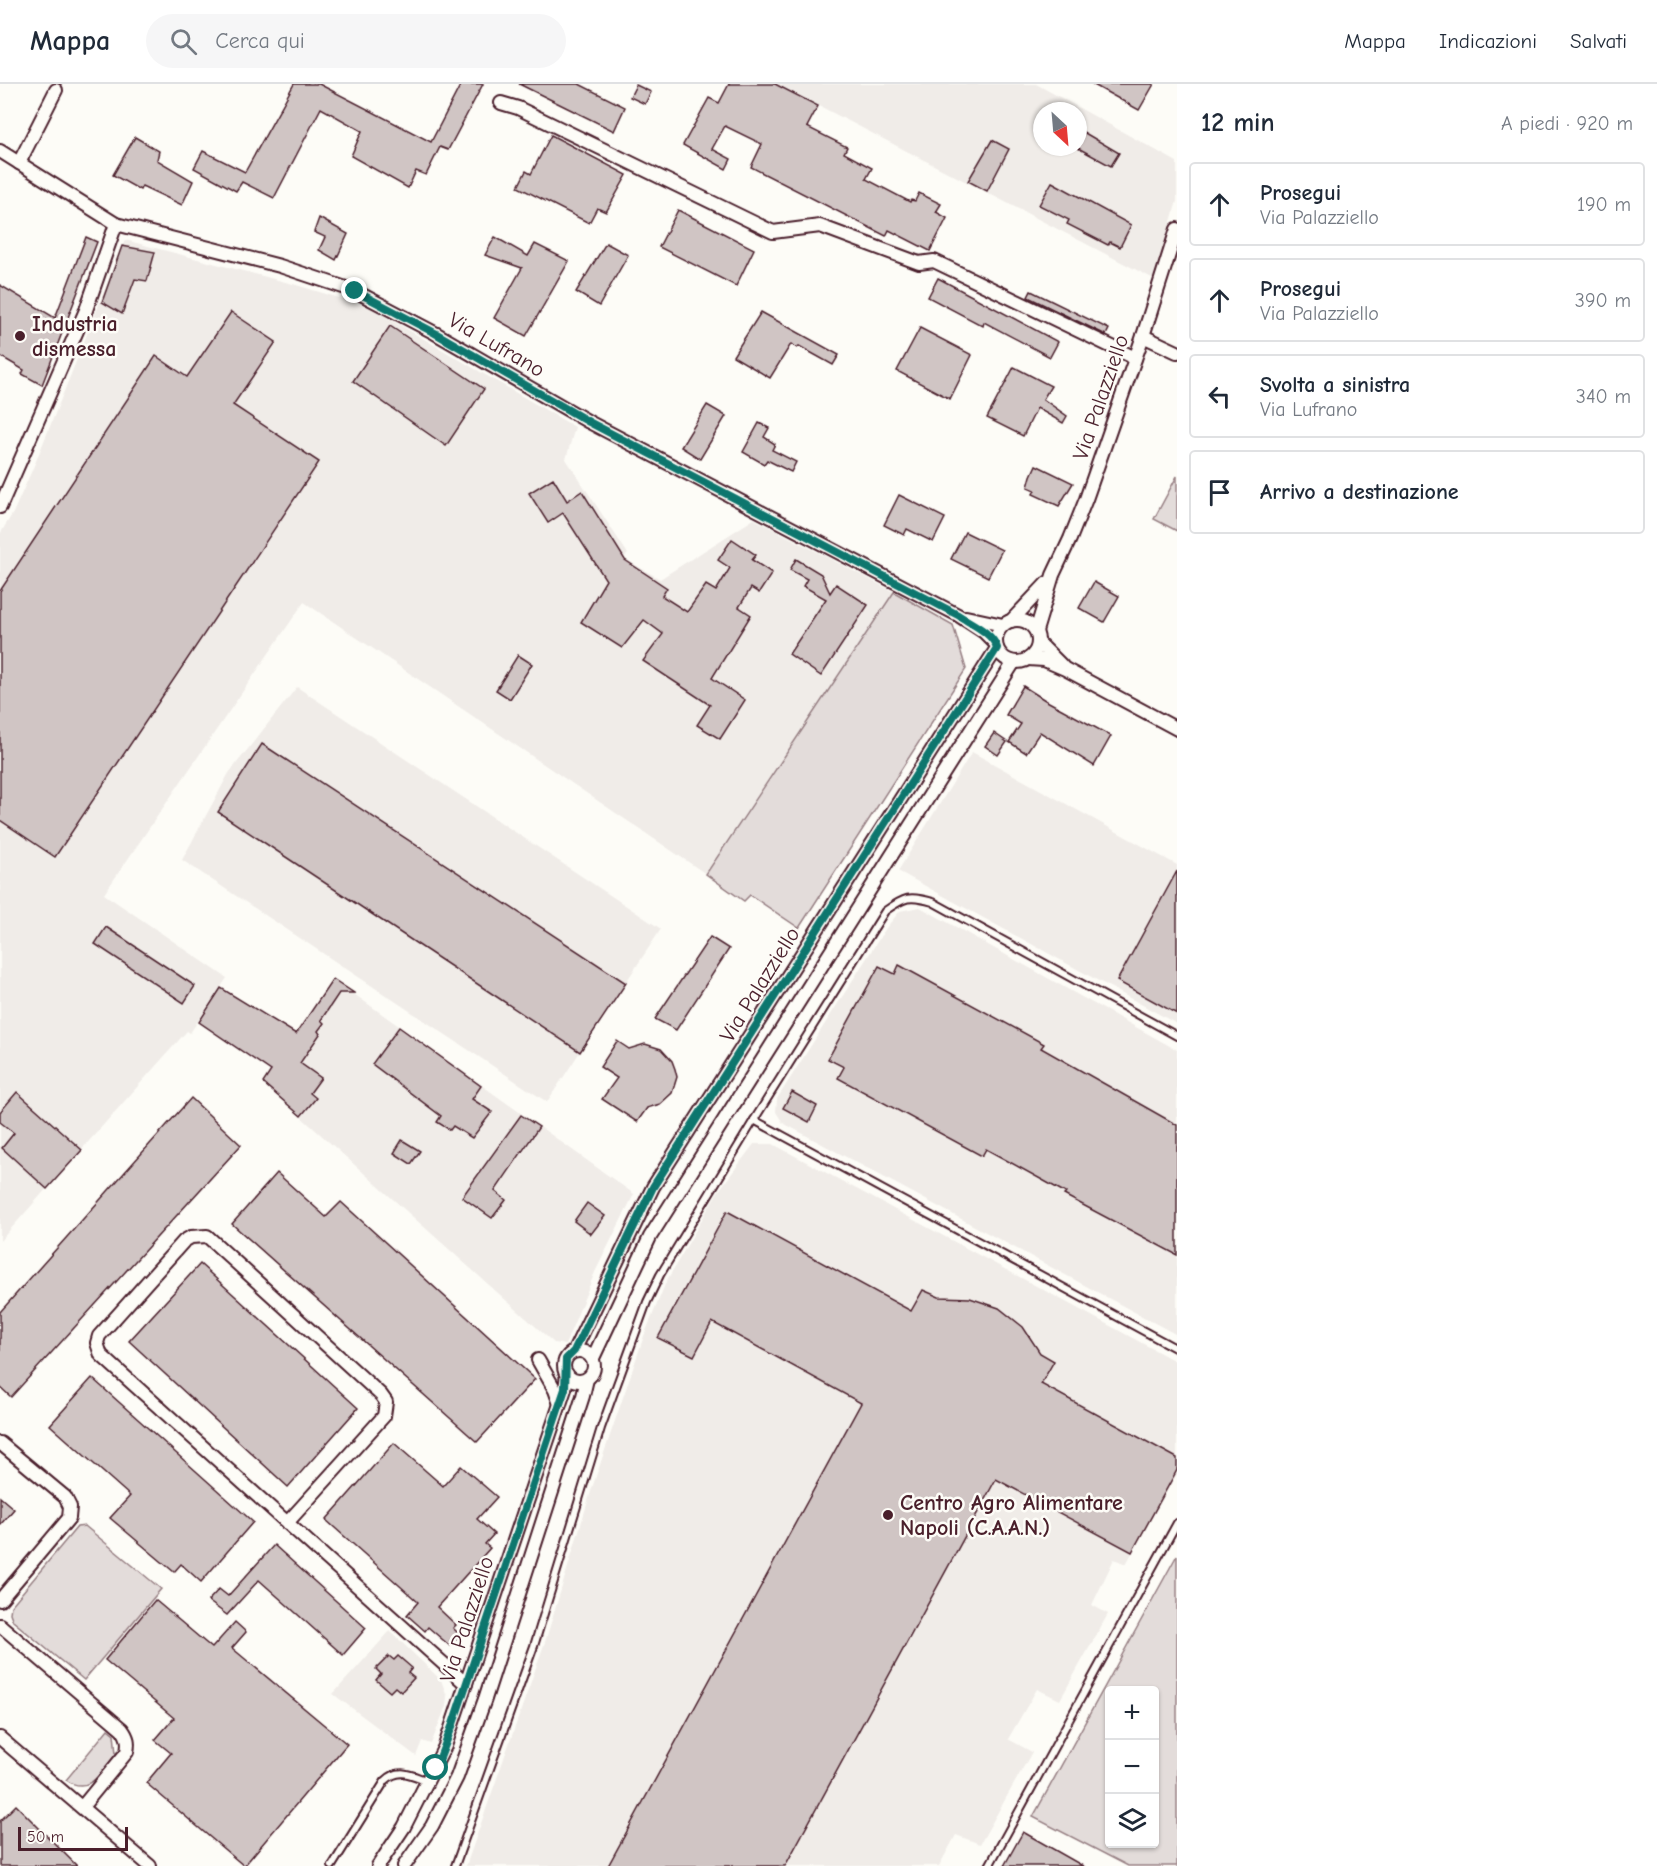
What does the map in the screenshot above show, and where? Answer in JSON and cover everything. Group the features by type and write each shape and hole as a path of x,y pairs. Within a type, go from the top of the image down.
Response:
{"street":[{"path":"19,163 56,90"},
{"path":"501,103 518,108 773,232 820,226 919,263 934,261 1136,358"},
{"name":"Via Lufrano","path":"0,151 116,224 280,266 355,291 435,333 589,422 958,615 984,632 997,646"},
{"path":"0,507 86,310 116,224"},
{"name":"Via Palazziello","path":"1037,636 1053,575 1086,499 1136,358 1177,229"},
{"path":"1143,336 1177,352"},
{"name":"Via Palazziello","path":"1007,623 1053,575"},
{"name":"Via Lufrano","path":"958,615 1007,623"},
{"path":"1065,669 1025,621 1007,623 996,637 997,646 1004,657 1014,662 1028,659 1044,660 1177,729"},
{"path":"1028,659 1037,649 1037,636"},
{"name":"Via Palazziello","path":"378,1866 404,1827 445,1746 565,1389 568,1362 653,1187 997,646"},
{"name":"Via Palazziello","path":"593,1358 650,1237 1014,662"},
{"path":"288,1523 384,1416 386,1402 207,1236 191,1237 184,1241 99,1336 98,1349 101,1354 466,1684"},
{"path":"585,1351 593,1358 594,1368 586,1379 576,1381 568,1362 585,1351"},
{"path":"538,1360 560,1404"},
{"name":"Via Palazziello","path":"404,1866 436,1818 457,1777 485,1699 583,1396 586,1379"},
{"path":"0,1443 65,1497 70,1507 69,1518 0,1600"},
{"path":"0,1625 128,1736 127,1752 82,1807"},
{"path":"0,1738 150,1866"}],"lane":[{"path":"454,1866 534,1646 601,1428 647,1302 660,1275 754,1120 885,911 901,900 914,897 933,902 1177,1036"},
{"path":"754,1120 1177,1349"},
{"path":"988,1866 1177,1523"},
{"path":"332,1866 390,1776 404,1772 429,1781"}],"shaded area":[{"path":"777,84 1036,84 1069,102 1033,102 1033,156 1087,156 1087,112 1177,162 1177,201 1154,279"},
{"path":"125,240 293,284 369,307 575,427 566,459 628,554 623,558 660,579 754,519 894,592 706,874 304,602 104,894 227,978 190,1033 187,1031 0,1241 0,534 13,513 36,461"},
{"path":"1177,476 1177,531 1154,519"},
{"path":"894,592 953,625 966,669 799,928 750,895 744,901 706,874"},
{"path":"297,687 661,929 547,1102 182,860 229,773"},
{"path":"972,752 1177,865 1177,1024 898,871"},
{"path":"920,907 1177,1050 1177,1335 783,1123 776,1112 777,1099 886,928 900,911"},
{"path":"333,979 634,1194 595,1272 565,1345 554,1343 263,1083"},
{"path":"754,1144 773,1144 1177,1362 1177,1473 1126,1564 1114,1559 1092,1605 1108,1614 1060,1700 1037,1689 1008,1739 1032,1752 980,1844 956,1835 939,1866 466,1866 546,1639 592,1488 644,1336 666,1282 717,1193"},
{"path":"85,1526 161,1589 84,1680 13,1621 10,1613 11,1606 77,1527"},
{"path":"1177,1555 1177,1866 1128,1866 1033,1817 1105,1686"},
{"path":"390,1631 441,1680 447,1696 446,1706 431,1744 422,1741 416,1756 333,1694"},
{"path":"108,1729 114,1734 116,1754 106,1767 89,1783 74,1784 66,1780"}],"building":[{"path":"294,84 319,84 431,142 461,84 483,84 448,150 440,147 426,175 416,171 408,188 351,156 362,131 321,108 274,198 242,182 236,191 194,168 203,151 245,172"},
{"path":"519,84 579,84 625,107 614,131"},
{"path":"729,84 775,84 818,106 807,127 847,147 844,153 872,168 866,179 910,202 915,201 919,193 941,204 936,212 947,218 930,251 889,230 886,236 751,167 762,144 725,126 712,149 731,159 726,169 683,145 709,98 719,103"},
{"path":"1092,84 1154,84 1139,110"},
{"path":"636,85 651,92 645,104 630,97"},
{"path":"1087,134 1119,153 1111,166 1087,153"},
{"path":"551,135 627,175 606,212 597,208 589,223 518,187 526,171 531,174"},
{"path":"135,137 159,151 157,160 193,181 182,205 142,186 140,190 113,175"},
{"path":"992,140 1009,149 987,191 968,181"},
{"path":"1052,182 1131,225 1120,247 1110,242 1108,245 1067,224 1069,220 1039,205"},
{"path":"678,210 754,249 736,286 659,247"},
{"path":"319,218 348,234 336,260 319,250 325,237 314,232"},
{"path":"86,237 97,242 42,385 22,374 24,370 0,356 0,285 55,318"},
{"path":"495,237 528,256 535,244 569,261 526,336 494,318 522,268 485,255"},
{"path":"606,243 628,255 599,306 576,292"},
{"path":"122,246 155,252 147,281 135,279 122,314 102,302"},
{"path":"938,278 1058,342 1050,357 984,322 983,326 928,297"},
{"path":"1031,291 1109,329 1106,335 1028,297"},
{"path":"231,312 276,342 233,405 319,462 55,857 0,820 0,591 156,356 187,377"},
{"path":"761,312 839,355 833,365 791,344 770,378 733,356"},
{"path":"390,326 484,389 446,446 353,381"},
{"path":"920,328 972,355 950,399 897,371"},
{"path":"1014,367 1051,386 1043,399 1067,416 1063,423 1037,408 1023,436 987,418"},
{"path":"707,405 726,416 700,459 681,447"},
{"path":"759,423 769,428 764,437 775,444 772,450 796,462 791,472 767,460 764,464 743,452"},
{"path":"1036,465 1073,483 1059,506 1033,494 1035,490 1028,487"},
{"path":"553,478 567,501 582,491 625,560 667,588 662,596 687,612 706,585 716,591 730,568 718,560 732,539 756,555 752,560 772,573 759,593 751,588 739,607 751,615 712,678 745,700 720,739 697,725 710,705 643,661 663,634 644,620 622,648 581,622 606,580 563,513 548,523 529,493"},
{"path":"899,495 945,518 933,542 907,529 904,535 884,525"},
{"path":"965,532 1002,550 988,577 951,559"},
{"path":"796,559 821,574 830,593 836,584 868,605 821,676 789,654 826,599 803,586 807,579 790,570"},
{"path":"1094,582 1119,596 1104,622 1079,608"},
{"path":"518,655 532,664 510,699 496,690"},
{"path":"1023,686 1111,736 1094,766 1040,732 1026,753 1009,742 1021,724 1006,715"},
{"path":"994,733 1007,742 998,755 985,746"},
{"path":"262,744 626,983 580,1052 218,812"},
{"path":"1177,871 1177,1014 1117,981"},
{"path":"106,927 195,986 184,1003 95,944"},
{"path":"710,937 729,949 676,1030 655,1019"},
{"path":"899,965 1044,1044 1041,1048 1177,1125 1177,1255 1064,1195 1066,1193 986,1149 982,1156 838,1078 844,1067 828,1059 879,966 895,974"},
{"path":"333,979 354,993 339,993 321,1020 324,1023 318,1031 320,1034 300,1063 321,1078 310,1093 316,1098 301,1116 263,1083 271,1071 199,1022 221,988 296,1034"},
{"path":"399,1027 481,1086 472,1099 492,1112 472,1138 453,1126 450,1130 437,1122 441,1116 372,1064"},
{"path":"617,1041 629,1049 645,1044 661,1049 672,1061 677,1077 672,1093 660,1104 647,1108 637,1122 602,1099 617,1078 600,1067"},
{"path":"17,1092 82,1150 47,1189 2,1148 14,1133 0,1122 0,1112"},
{"path":"792,1092 817,1106 809,1122 783,1108"},
{"path":"191,1098 241,1145 11,1397 0,1387 0,1312"},
{"path":"521,1115 539,1127 495,1191 506,1200 492,1218 462,1197"},
{"path":"402,1140 420,1151 411,1164 394,1153"},
{"path":"277,1173 326,1217 341,1202 535,1379 477,1442 232,1224"},
{"path":"587,1203 605,1216 591,1234 574,1221"},
{"name":"Centro Agro Alimentare Napoli (C.A.A.N.)","path":"727,1211 911,1311 923,1290 939,1297 970,1298 999,1308 1023,1327 1040,1353 1054,1361 1041,1384 1177,1458 1177,1470 1132,1552 996,1479 785,1866 608,1866 861,1403 712,1322 694,1356 658,1338"},
{"path":"200,1264 358,1408 288,1487 129,1341"},
{"path":"92,1378 253,1522 201,1582 181,1564 174,1572 110,1518 130,1496 50,1425"},
{"path":"394,1443 443,1486 461,1466 497,1497 477,1519 494,1534 485,1544 490,1548 437,1607 456,1625 453,1628 460,1635 450,1646 428,1627 425,1631 407,1615 418,1602 326,1520"},
{"path":"0,1497 14,1509 0,1525"},
{"path":"274,1545 366,1628 343,1655 259,1580 227,1615 208,1601 219,1589 228,1596"},
{"path":"155,1600 212,1648 235,1622 246,1632 232,1648 347,1744 244,1866 146,1783 171,1753 155,1740 174,1718 105,1660"},
{"path":"389,1656 394,1660 398,1656 412,1668 408,1673 414,1678 401,1692 395,1687 390,1692 376,1680 381,1674 376,1669"},
{"path":"16,1805 77,1866 0,1866 0,1821"},
{"path":"1023,1832 1083,1866 1004,1866"}],"place":[{"name":"Industria dismessa","path":"20,336"},
{"name":"Centro Agro Alimentare Napoli (C.A.A.N.)","path":"888,1515"}],"route":[{"path":"355,291 435,333 589,422 958,615 984,632 997,648 653,1187 574,1351 567,1356 564,1362 567,1374 565,1389 453,1724 436,1768"}]}
